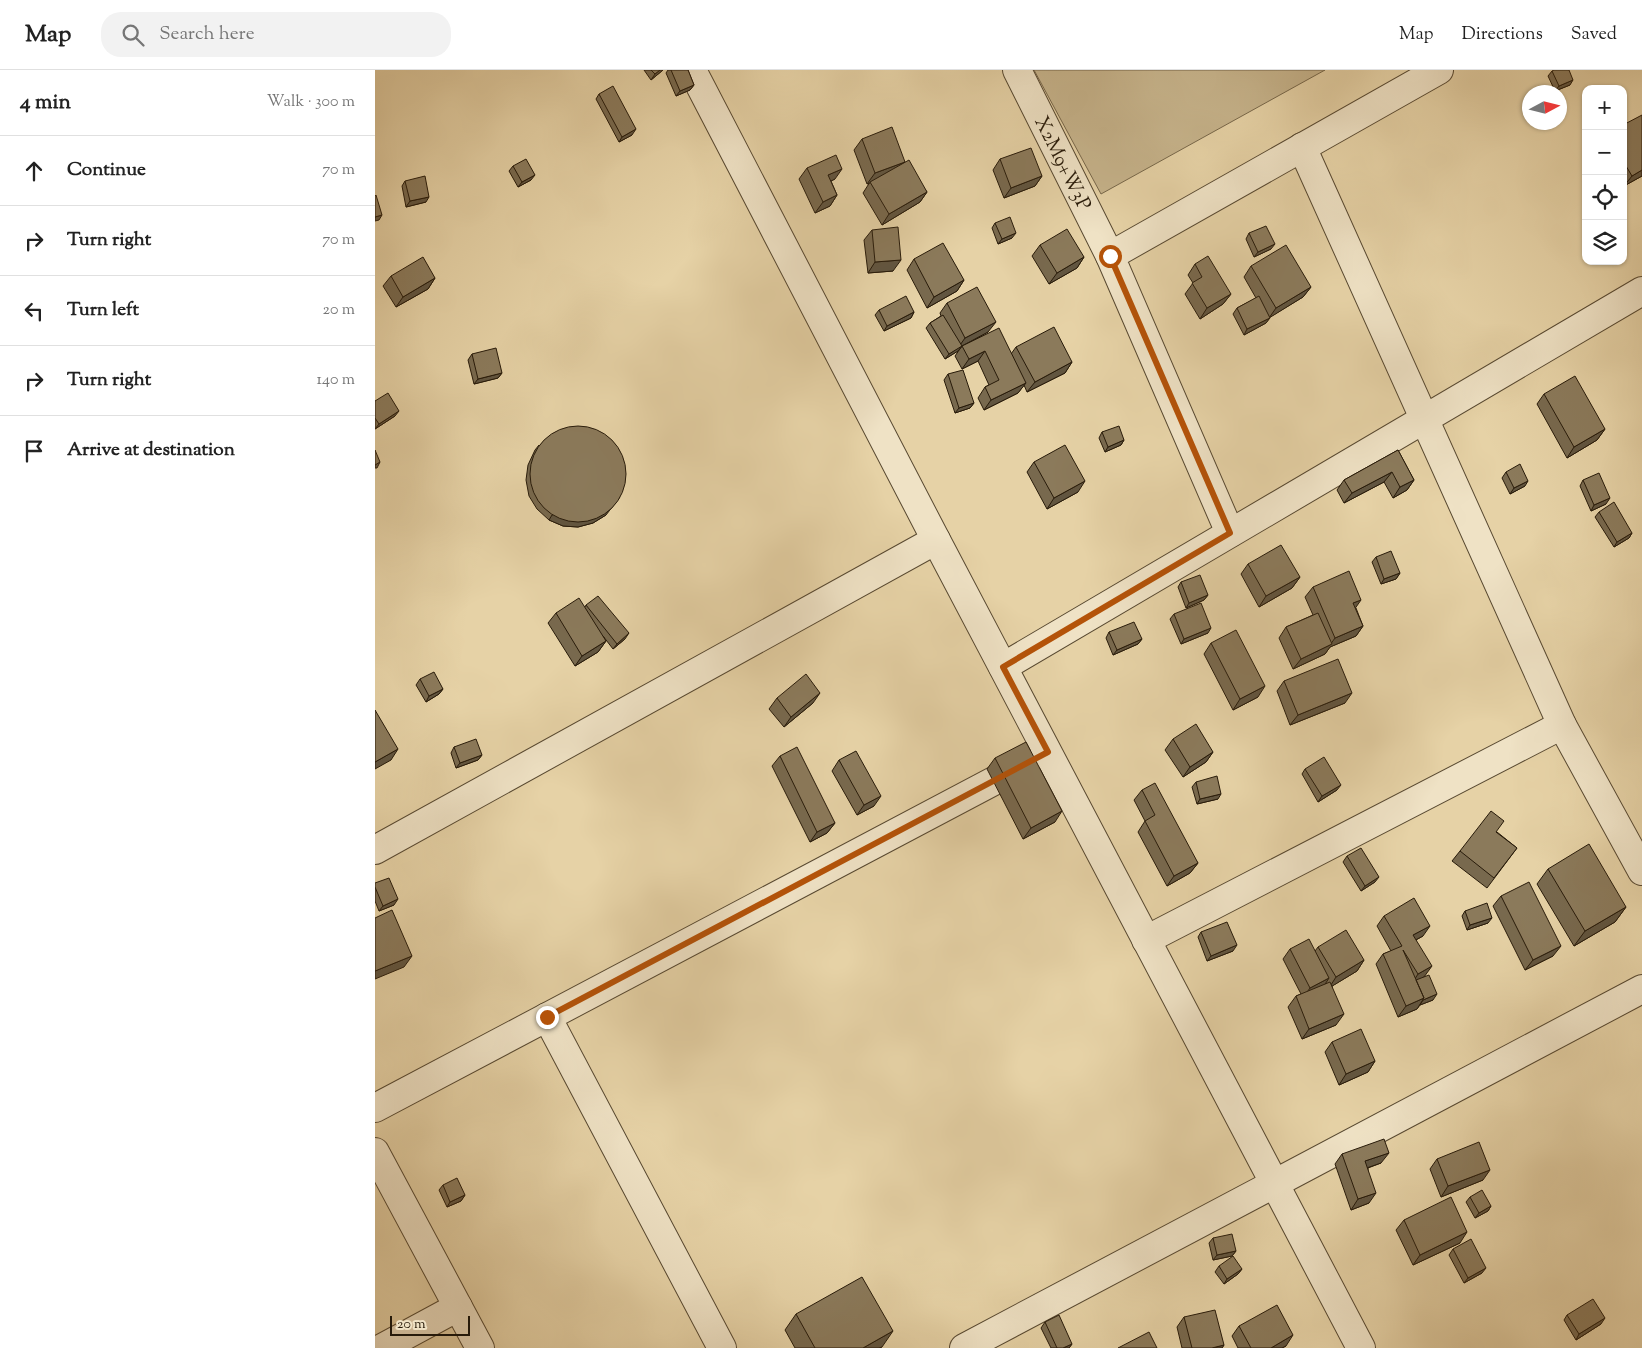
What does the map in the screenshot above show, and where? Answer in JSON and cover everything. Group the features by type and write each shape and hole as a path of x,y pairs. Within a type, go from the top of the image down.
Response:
{"street":[{"path":"692,70 936,540 1361,1348"},
{"name":"X2M9+W3P","path":"1017,70 1110,256 1230,533"},
{"path":"1110,256 1439,70"},
{"path":"1302,148 1562,725 1642,871"},
{"path":"1003,667 1642,291"},
{"path":"375,850 936,540"},
{"path":"1146,940 1562,725"},
{"path":"375,1108 1048,752"},
{"path":"964,1348 1642,989"},
{"path":"547,1017 722,1348"},
{"path":"375,1152 480,1348"},
{"path":"382,1348 458,1307"}],"shaded area":[{"path":"1034,70 1325,70 1101,194"}],"building":[{"path":"651,70 660,70 655,74"},
{"path":"671,70 688,70 694,85 680,91"},
{"path":"1569,70 1573,80 1559,85 1552,71"},
{"path":"613,86 636,129 622,137 599,94"},
{"path":"1642,115 1642,170 1632,176 1627,168 1627,123"},
{"path":"892,127 905,162 875,173 862,139"},
{"path":"1031,148 1042,176 1011,188 1000,159"},
{"path":"836,155 842,169 828,175 837,195 823,202 807,168"},
{"path":"526,159 535,175 522,182 513,166"},
{"path":"909,160 927,192 889,214 870,182"},
{"path":"425,176 429,197 410,201 405,181"},
{"path":"375,196 382,215 375,217"},
{"path":"1010,217 1016,233 1002,239 995,223"},
{"path":"1266,226 1275,244 1258,252 1249,233"},
{"path":"898,227 901,260 875,262 872,230"},
{"path":"1067,229 1084,257 1057,273 1040,245"},
{"path":"943,243 964,280 934,297 914,259"},
{"path":"1286,245 1311,287 1276,308 1251,266"},
{"path":"1208,256 1231,294 1207,308 1192,283 1202,277 1195,264"},
{"path":"423,257 435,278 403,297 391,276"},
{"path":"977,287 996,322 965,338 947,303"},
{"path":"906,296 914,312 887,326 879,310"},
{"path":"1259,296 1270,318 1247,329 1237,308"},
{"path":"943,315 962,346 949,354 930,323"},
{"path":"1054,327 1072,362 1035,382 1016,347"},
{"path":"999,328 1026,383 991,400 985,387 999,380 985,351 969,359 962,346"},
{"path":"496,348 502,373 478,379 472,354"},
{"path":"963,370 974,403 959,408 948,374"},
{"path":"1575,376 1605,429 1574,447 1544,394"},
{"path":"388,393 399,411 379,424 375,418 375,401"},
{"path":"578,426 596,430 612,440 622,456 626,474 622,492 612,508 596,518 578,522 560,518 544,508 534,492 530,474 534,456 544,440 560,430"},
{"path":"1119,426 1124,440 1108,447 1102,432"},
{"path":"1065,445 1085,481 1054,498 1034,462"},
{"path":"375,450 380,462 375,465"},
{"path":"1398,450 1414,480 1400,487 1392,472 1352,493 1344,480"},
{"path":"1520,464 1528,481 1514,488 1506,472"},
{"path":"1599,473 1610,498 1594,505 1583,480"},
{"path":"1614,502 1632,533 1617,542 1599,512"},
{"path":"1281,545 1300,577 1266,596 1248,564"},
{"path":"1391,551 1400,573 1384,579 1376,557"},
{"path":"1349,571 1361,600 1353,603 1363,626 1335,638 1313,587"},
{"path":"1200,575 1208,595 1189,603 1181,582"},
{"path":"598,596 629,633 617,644 586,605"},
{"path":"579,598 606,641 582,656 556,613"},
{"path":"1201,603 1211,628 1184,639 1174,614"},
{"path":"1318,613 1332,644 1301,659 1286,627"},
{"path":"1134,622 1142,639 1117,650 1109,632"},
{"path":"1236,630 1265,686 1240,699 1211,643"},
{"path":"1338,659 1352,693 1298,715 1284,681"},
{"path":"434,672 443,689 429,696 420,679"},
{"path":"806,674 820,693 791,717 777,698"},
{"path":"375,710 398,749 375,762"},
{"path":"1196,724 1213,752 1190,767 1173,739"},
{"path":"476,739 482,755 460,763 454,747"},
{"path":"1026,742 1062,811 1031,828 995,758"},
{"path":"797,747 835,823 817,832 780,756"},
{"path":"856,751 881,796 864,805 839,760"},
{"path":"1324,757 1341,785 1322,796 1305,769"},
{"path":"1217,776 1221,794 1200,799 1196,782"},
{"path":"1155,783 1198,863 1174,876 1145,821 1155,815 1142,790"},
{"path":"1491,811 1504,821 1496,832 1517,848 1494,878 1460,851"},
{"path":"1589,844 1626,907 1585,931 1548,869"},
{"path":"1361,848 1379,877 1365,886 1347,856"},
{"path":"389,878 398,899 383,906 375,883"},
{"path":"1529,882 1561,946 1533,960 1501,896"},
{"path":"1414,898 1430,926 1413,935 1432,966 1418,974 1403,950 1424,998 1406,1006 1383,954 1402,946 1384,916"},
{"path":"1487,903 1492,918 1470,925 1465,911"},
{"path":"392,910 412,956 375,971 375,918"},
{"path":"1227,922 1237,945 1211,956 1201,932"},
{"path":"1346,930 1364,960 1336,977 1318,947"},
{"path":"1309,939 1329,978 1310,988 1290,949"},
{"path":"1429,975 1437,994 1423,1000 1424,998 1416,980"},
{"path":"1330,982 1344,1014 1309,1029 1296,996"},
{"path":"1361,1029 1375,1061 1346,1074 1332,1042"},
{"path":"1384,1139 1389,1153 1365,1161 1376,1193 1358,1199 1342,1154"},
{"path":"1479,1142 1490,1170 1448,1186 1437,1159"},
{"path":"457,1178 465,1195 450,1202 443,1185"},
{"path":"1482,1190 1491,1206 1479,1213 1470,1197"},
{"path":"1451,1197 1467,1232 1420,1255 1404,1220"},
{"path":"1232,1234 1236,1251 1217,1255 1213,1238"},
{"path":"1471,1239 1486,1268 1468,1278 1453,1249"},
{"path":"1233,1256 1242,1269 1227,1279 1219,1266"},
{"path":"862,1277 893,1331 863,1348 815,1348 796,1314"},
{"path":"1593,1299 1605,1318 1579,1334 1567,1315"},
{"path":"1277,1305 1293,1335 1271,1348 1251,1348 1239,1326"},
{"path":"1215,1310 1224,1345 1212,1348 1192,1348 1184,1317"},
{"path":"1059,1315 1072,1344 1063,1348 1057,1348 1045,1322"},
{"path":"1149,1332 1157,1348 1118,1348"}],"route":[{"path":"547,1017 1048,752 1003,667 1230,533 1110,256"}]}
